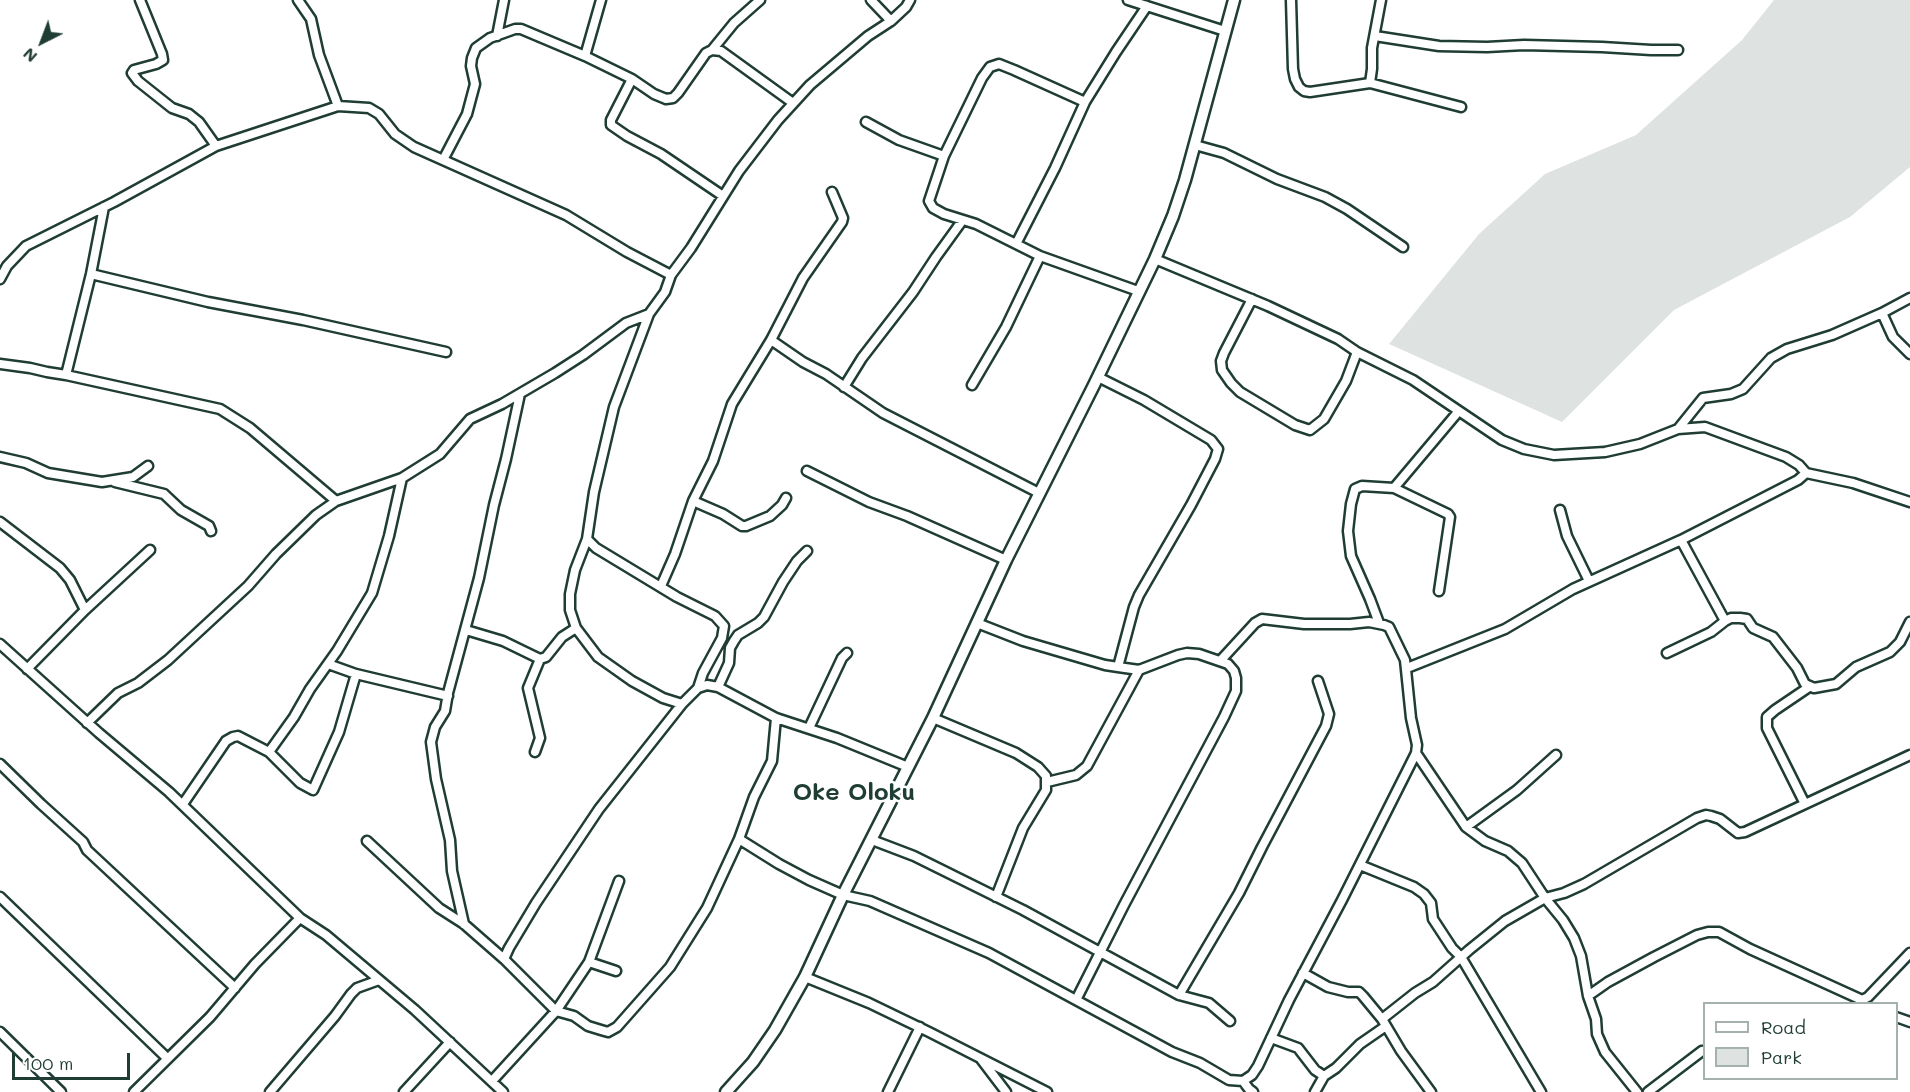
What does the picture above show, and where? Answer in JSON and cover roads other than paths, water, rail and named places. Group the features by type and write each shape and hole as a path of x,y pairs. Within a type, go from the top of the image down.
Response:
{"street":[{"path":"140,0 163,60 132,73 138,81 172,108 189,114 199,122 216,146"},
{"path":"298,0 311,19 319,55 338,106"},
{"path":"497,36 504,0"},
{"path":"585,56 601,0"},
{"path":"443,160 468,114 475,84 471,66 472,58 477,48 490,38 521,29 585,56 666,99 673,98 706,53 712,50 734,23 759,0"},
{"path":"872,0 891,21"},
{"path":"682,704 663,698 611,668 598,657 576,628 570,610 570,594 587,539 594,492 614,407 650,314 665,292 671,275 750,156 810,84 868,36 891,21 910,0"},
{"path":"1128,0 1225,31"},
{"path":"726,1092 753,1062 775,1030 805,977 1155,259 1173,216 1195,145 1234,0"},
{"path":"1290,0 1293,69 1299,87 1304,91 1370,83 1461,107"},
{"path":"1370,83 1381,0"},
{"path":"1016,244 1055,168 1085,102 1147,6"},
{"path":"1375,36 1439,46 1524,45 1678,50"},
{"path":"712,50 721,51 793,104"},
{"path":"1085,102 999,64 990,67 982,78 944,156 929,201 933,208 962,221 976,224 1040,256 1138,291"},
{"path":"632,79 611,120 611,125 661,154 723,196"},
{"path":"0,279 7,266 26,246 104,207 216,146 338,106 369,108 379,114 394,134 403,141 566,215 627,252 671,275"},
{"path":"866,122 899,140 944,156"},
{"path":"1195,145 1224,153 1276,179 1325,197 1403,247"},
{"path":"661,586 675,554 693,501 713,461 732,404 771,340 803,278 842,222 843,218 832,192"},
{"path":"66,375 91,274 104,207"},
{"path":"844,387 862,358 913,292 962,221"},
{"path":"972,385 1006,327 1040,256"},
{"path":"1155,259 1317,329 1413,380 1502,440 1524,449 1554,455 1605,452 1640,444 1678,429 1705,427 1786,458 1799,465 1806,473 1853,483 1910,502"},
{"path":"91,274 208,302 303,320 446,352"},
{"path":"1678,429 1702,398 1731,394 1743,389 1771,358 1786,349 1832,335 1910,298"},
{"path":"1252,299 1224,353 1221,361 1222,370 1240,392 1295,425 1310,430 1324,419 1346,381 1357,352"},
{"path":"1882,313 1893,337 1910,354"},
{"path":"87,723 118,693 138,683 168,660 248,586 302,528 336,501 402,478 440,453 470,419 520,394 583,355 626,323 650,314"},
{"path":"771,340 883,413 982,462 1039,494"},
{"path":"0,364 212,405 250,428 336,501"},
{"path":"1098,377 1144,400 1211,440 1218,449 1191,505 1137,601 1118,667"},
{"path":"464,924 452,872 450,840 436,779 431,742 435,727 445,711 466,630 520,394"},
{"path":"1394,488 1458,412"},
{"path":"0,457 26,463 48,474 102,482 133,477 147,466"},
{"path":"807,471 869,502 907,516 1006,561"},
{"path":"1407,668 1505,629 1589,581 1681,540 1798,480 1806,473"},
{"path":"270,752 372,593 380,570 402,478"},
{"path":"112,481 164,494 181,510 209,526 212,531"},
{"path":"1379,623 1351,556 1348,531 1355,489 1362,486 1394,488 1438,508 1450,517 1438,591"},
{"path":"693,501 746,526 770,516 786,498"},
{"path":"1560,510 1567,536 1589,581"},
{"path":"0,522 60,568 70,580 85,610"},
{"path":"504,959 536,903 599,809 682,704 698,688 703,673 722,638 724,626 715,616 677,597 596,548 587,539"},
{"path":"1681,540 1725,621"},
{"path":"27,669 85,610 150,550"},
{"path":"718,687 729,663 730,648 734,641 738,635 764,617 792,568 807,550"},
{"path":"1667,653 1711,632 1731,618 1747,620 1753,628 1773,637 1797,668 1805,684 1814,688 1836,684 1856,667 1890,652 1900,642 1910,622"},
{"path":"739,839 779,864 843,895 870,901 989,953 1172,1052 1200,1063 1229,1080 1243,1081 1252,1075 1416,753 1417,745 1411,718 1406,660 1389,627 1379,623 1304,624 1262,619 1255,623 1221,660"},
{"path":"977,623 1023,641 1118,667 1139,669 1187,653 1199,654 1228,664 1236,678 1236,691 1220,725 1076,1000"},
{"path":"466,630 503,640 540,659 546,657 562,637 576,628"},
{"path":"0,644 87,723 183,804 300,918 326,935 415,1010 503,1092"},
{"path":"809,728 842,658 847,653"},
{"path":"536,752 540,738 528,688 540,659"},
{"path":"328,664 356,674 448,696"},
{"path":"1047,782 1076,775 1087,766 1139,669"},
{"path":"183,804 226,741 238,736 270,752 300,783 313,790 339,732 356,674"},
{"path":"1179,995 1250,873 1326,726 1329,714 1318,681"},
{"path":"698,688 707,685 718,687 776,718 809,728 908,767"},
{"path":"1805,804 1767,728 1767,717 1809,687"},
{"path":"367,841 439,908 464,924 504,959 556,1011 574,1016 588,1026 608,1032 617,1027 670,967 707,908 739,839 754,796 772,761 776,718"},
{"path":"933,718 1016,753 1044,772 1047,782 1046,790 1023,828 996,897"},
{"path":"1416,753 1466,827 1522,863 1563,920 1581,956 1588,996 1596,1019 1597,1034 1605,1052 1637,1092"},
{"path":"1315,1092 1324,1076 1336,1068 1415,993 1433,982 1505,921 1545,898 1584,884 1706,815 1720,819 1738,833 1745,832 1910,754"},
{"path":"1466,827 1517,790 1556,755"},
{"path":"0,764 83,842 87,850 235,988"},
{"path":"872,840 914,856 1023,910 1179,995 1209,1003 1230,1021"},
{"path":"1360,865 1414,887 1424,894 1431,903 1433,919 1452,948 1461,957 1541,1092"},
{"path":"492,1081 556,1011 589,962 620,881"},
{"path":"0,897 167,1058"},
{"path":"134,1092 210,1017 255,964 300,918"},
{"path":"1588,996 1608,982 1654,957 1697,935 1708,932 1719,932 1750,950 1866,1002 1868,997 1910,953"},
{"path":"589,962 616,971"},
{"path":"1303,973 1328,987 1359,992 1384,1023 1431,1092"},
{"path":"805,977 833,987 920,1027 1047,1092"},
{"path":"270,1092 336,1016 351,994 357,988 379,980"},
{"path":"888,1092 920,1027"},
{"path":"0,1032 61,1092"},
{"path":"1271,1038 1299,1048 1315,1070 1324,1076"},
{"path":"404,1092 450,1042"},
{"path":"1648,1092 1702,1051"},
{"path":"979,1056 1006,1092"},
{"path":"1243,1081 1253,1092"}],"district":[{"name":"Oke Oloku","path":"854,793"}]}
